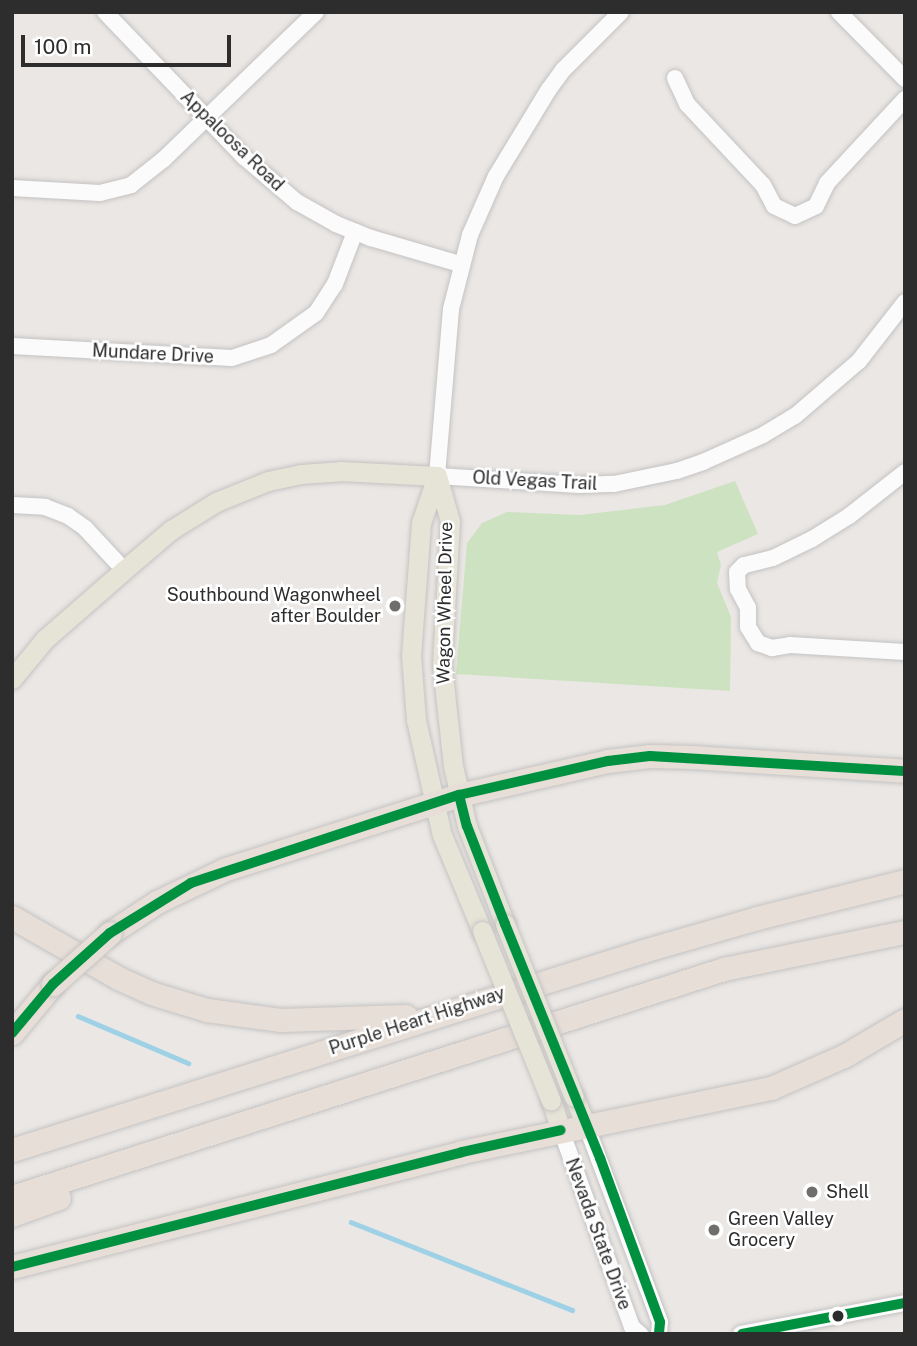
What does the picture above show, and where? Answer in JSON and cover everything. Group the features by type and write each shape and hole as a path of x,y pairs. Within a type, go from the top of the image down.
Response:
{"highway":[{"path":"12,1032 53,984 110,933 157,902 226,869 459,795 608,761 650,756 905,771"},
{"name":"Purple Heart Highway","path":"12,1150 438,1014 757,918 905,881"},
{"path":"12,917 118,978 151,993 207,1010 281,1020 438,1014"},
{"path":"12,1197 723,969 905,932"},
{"path":"12,1267 462,1153 561,1130 771,1088 844,1056 905,1020"},
{"path":"12,1215 345,1091"}],"main road":[{"path":"12,679 45,639 172,530 203,509 268,481 301,474 340,471 437,476"},
{"name":"Wagon Wheel Drive","path":"437,476 421,523 411,655 416,720 433,804 561,1130"},
{"name":"Wagon Wheel Drive","path":"437,476 450,522 444,607 444,702 459,795 467,826 586,1125"},
{"path":"12,656 45,639"}],"street":[{"name":"Appaloosa Road","path":"106,12 244,157 297,202 355,232 460,264"},
{"path":"12,188 100,193 120,190 144,178 316,12"},
{"name":"Wagon Wheel Drive","path":"437,476 447,338 460,264 482,206 529,118 563,70 621,12"},
{"path":"839,12 905,79"},
{"path":"675,78 687,104 762,185 774,206 794,216 816,206 827,183 905,99"},
{"name":"Mundare Drive","path":"12,346 232,358 271,345 316,313 335,284 355,232"},
{"name":"Old Vegas Trail","path":"437,476 579,485 614,484 703,462 763,435 824,393 859,361 905,302"},
{"path":"905,472 849,516 773,558 744,565 737,572 738,589 748,608 748,626 758,643 772,648 790,645 905,652"},
{"path":"12,505 45,507 68,516 85,528 124,570"},
{"name":"Nevada State Drive","path":"586,1125 660,1322 659,1334"},
{"name":"Nevada State Drive","path":"561,1130 632,1327 640,1334"},
{"path":"741,1334 905,1303"}],"green space":[{"path":"735,481 758,534 717,552 721,565 717,583 731,617 730,691 456,674 467,543 482,523 507,512 580,515 665,505"}],"waterway":[{"path":"78,1016 188,1063"},
{"path":"351,1222 572,1310"}],"transit line":[{"path":"12,1033 53,984 110,933 191,883 459,795 608,761 650,756 905,771"},
{"path":"459,795 467,826 505,924 600,1158 660,1322 659,1334"},
{"path":"12,1267 462,1152 561,1130"},
{"path":"742,1334 905,1303"}],"place":[{"name":"Southbound Wagonwheel after Boulder","path":"395,606"},
{"name":"Shell","path":"812,1192"},
{"name":"Green Valley Grocery","path":"714,1230"}]}
